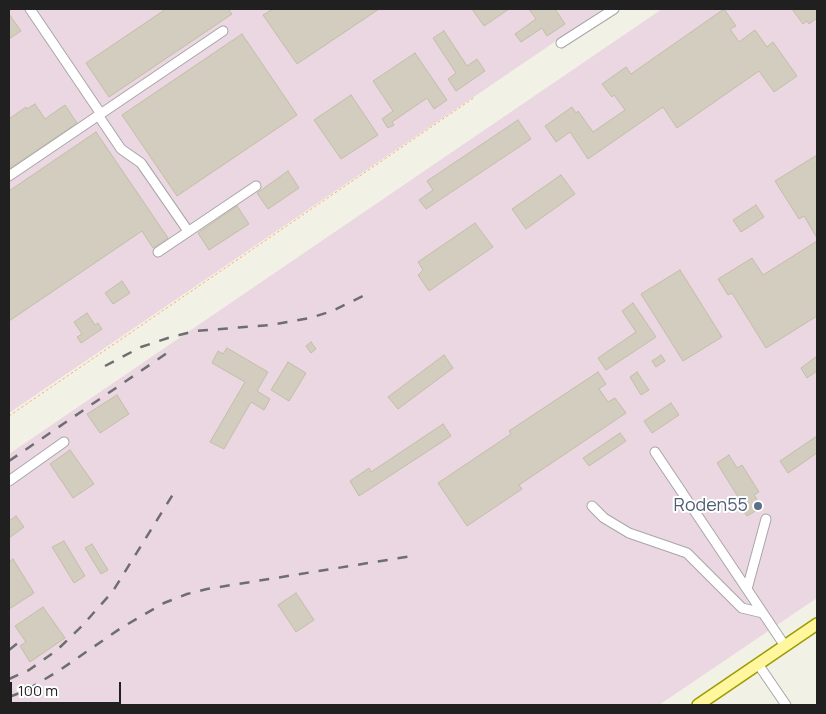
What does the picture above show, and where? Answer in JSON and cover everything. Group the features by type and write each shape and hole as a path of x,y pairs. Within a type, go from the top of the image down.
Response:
{"main road":[{"path":"699,705 817,624"}],"street":[{"path":"30,9 121,149 141,163 188,232"},
{"path":"562,43 610,10"},
{"path":"9,176 223,31"},
{"path":"158,252 256,186"},
{"path":"9,481 64,442"},
{"path":"655,452 785,646"},
{"path":"592,506 604,518 629,533 687,553 742,608 763,613"},
{"path":"747,589 766,520"},
{"path":"758,664 786,705"}],"path":[{"path":"9,416 475,97"}],"shaded area":[{"path":"9,9 603,9 9,413"},
{"path":"662,9 817,9 817,598 659,705 9,705 9,454"}],"building":[{"path":"166,9 228,9 232,14 109,97 86,63"},
{"path":"273,9 379,9 297,64 263,15"},
{"path":"472,9 509,9 484,26"},
{"path":"529,9 555,9 565,24 547,36 542,28 521,42 515,34 536,19"},
{"path":"724,9 736,26 730,29 739,42 755,30 767,47 773,42 797,76 774,92 759,71 677,128 663,107 588,159 570,132 556,142 545,126 572,107 576,113 578,111 593,132 625,110 614,95 612,97 602,84 626,67 631,74"},
{"path":"792,9 817,9 817,18 809,24 807,21 803,24"},
{"path":"9,14 21,31 9,39"},
{"path":"444,31 467,66 477,59 485,71 456,91 448,79 456,73 433,38"},
{"path":"242,34 297,115 177,196 122,115"},
{"path":"415,53 447,100 434,109 427,98 392,122 394,125 388,128 382,119 393,111 373,81"},
{"path":"351,95 378,135 341,159 314,120"},
{"path":"35,104 45,119 65,105 77,123 9,169 9,119 26,107 27,109"},
{"path":"518,120 531,139 426,209 419,200 433,190 427,181"},
{"path":"96,132 168,238 153,248 142,231 9,321 9,191"},
{"path":"817,155 817,238 804,216 799,219 775,181"},
{"path":"288,171 299,188 268,209 257,193"},
{"path":"561,175 575,194 526,229 512,209"},
{"path":"756,205 764,217 741,232 733,220"},
{"path":"237,206 249,224 209,250 198,233"},
{"path":"475,223 493,247 429,291 418,275 423,270 418,262"},
{"path":"817,241 817,316 766,348 732,293 728,295 718,279 752,258 763,275"},
{"path":"680,270 722,337 683,361 641,294"},
{"path":"122,281 130,293 113,304 105,293"},
{"path":"633,303 656,337 606,370 598,358 636,332 622,311"},
{"path":"87,313 95,325 98,323 102,329 81,343 77,337 82,334 74,322"},
{"path":"311,342 316,349 311,353 306,346"},
{"path":"227,348 268,372 257,391 270,399 264,410 251,402 224,449 210,442 245,382 212,363 218,351 223,354"},
{"path":"444,355 453,368 398,409 388,397"},
{"path":"661,355 665,361 656,367 652,361"},
{"path":"817,356 817,371 807,378 801,368"},
{"path":"288,362 306,373 289,401 271,390"},
{"path":"598,372 606,384 599,389 608,402 615,398 626,413 519,485 522,489 467,526 438,483 511,434 509,431"},
{"path":"637,372 649,390 641,395 630,377"},
{"path":"117,395 129,414 100,433 87,414"},
{"path":"671,403 679,415 652,433 644,421"},
{"path":"443,424 451,436 359,496 350,481 369,468 371,472"},
{"path":"620,433 626,441 589,466 583,458"},
{"path":"817,436 817,453 788,473 780,461"},
{"path":"70,450 94,484 73,498 50,464"},
{"path":"729,455 737,468 742,465 759,492 754,495 762,507 747,516 744,512 746,510 717,463"},
{"path":"16,516 24,527 9,538 9,521"},
{"path":"64,541 85,576 74,583 52,547"},
{"path":"92,544 108,570 101,574 85,548"},
{"path":"13,559 34,593 9,609 9,562"},
{"path":"296,593 314,620 296,632 278,605"},
{"path":"43,607 65,638 30,662 20,646 26,642 15,626"}],"railway":[{"path":"105,366 141,347 168,338 195,331 271,325 310,318 332,311 363,296"},
{"path":"9,461 170,351"},
{"path":"9,679 29,670 56,651 82,626 113,591 175,491"},
{"path":"9,697 25,691 60,670 121,628 164,603 187,594 207,589 412,556"},
{"path":"9,650 18,643"}],"place":[{"name":"Roden55","path":"758,506"}]}
